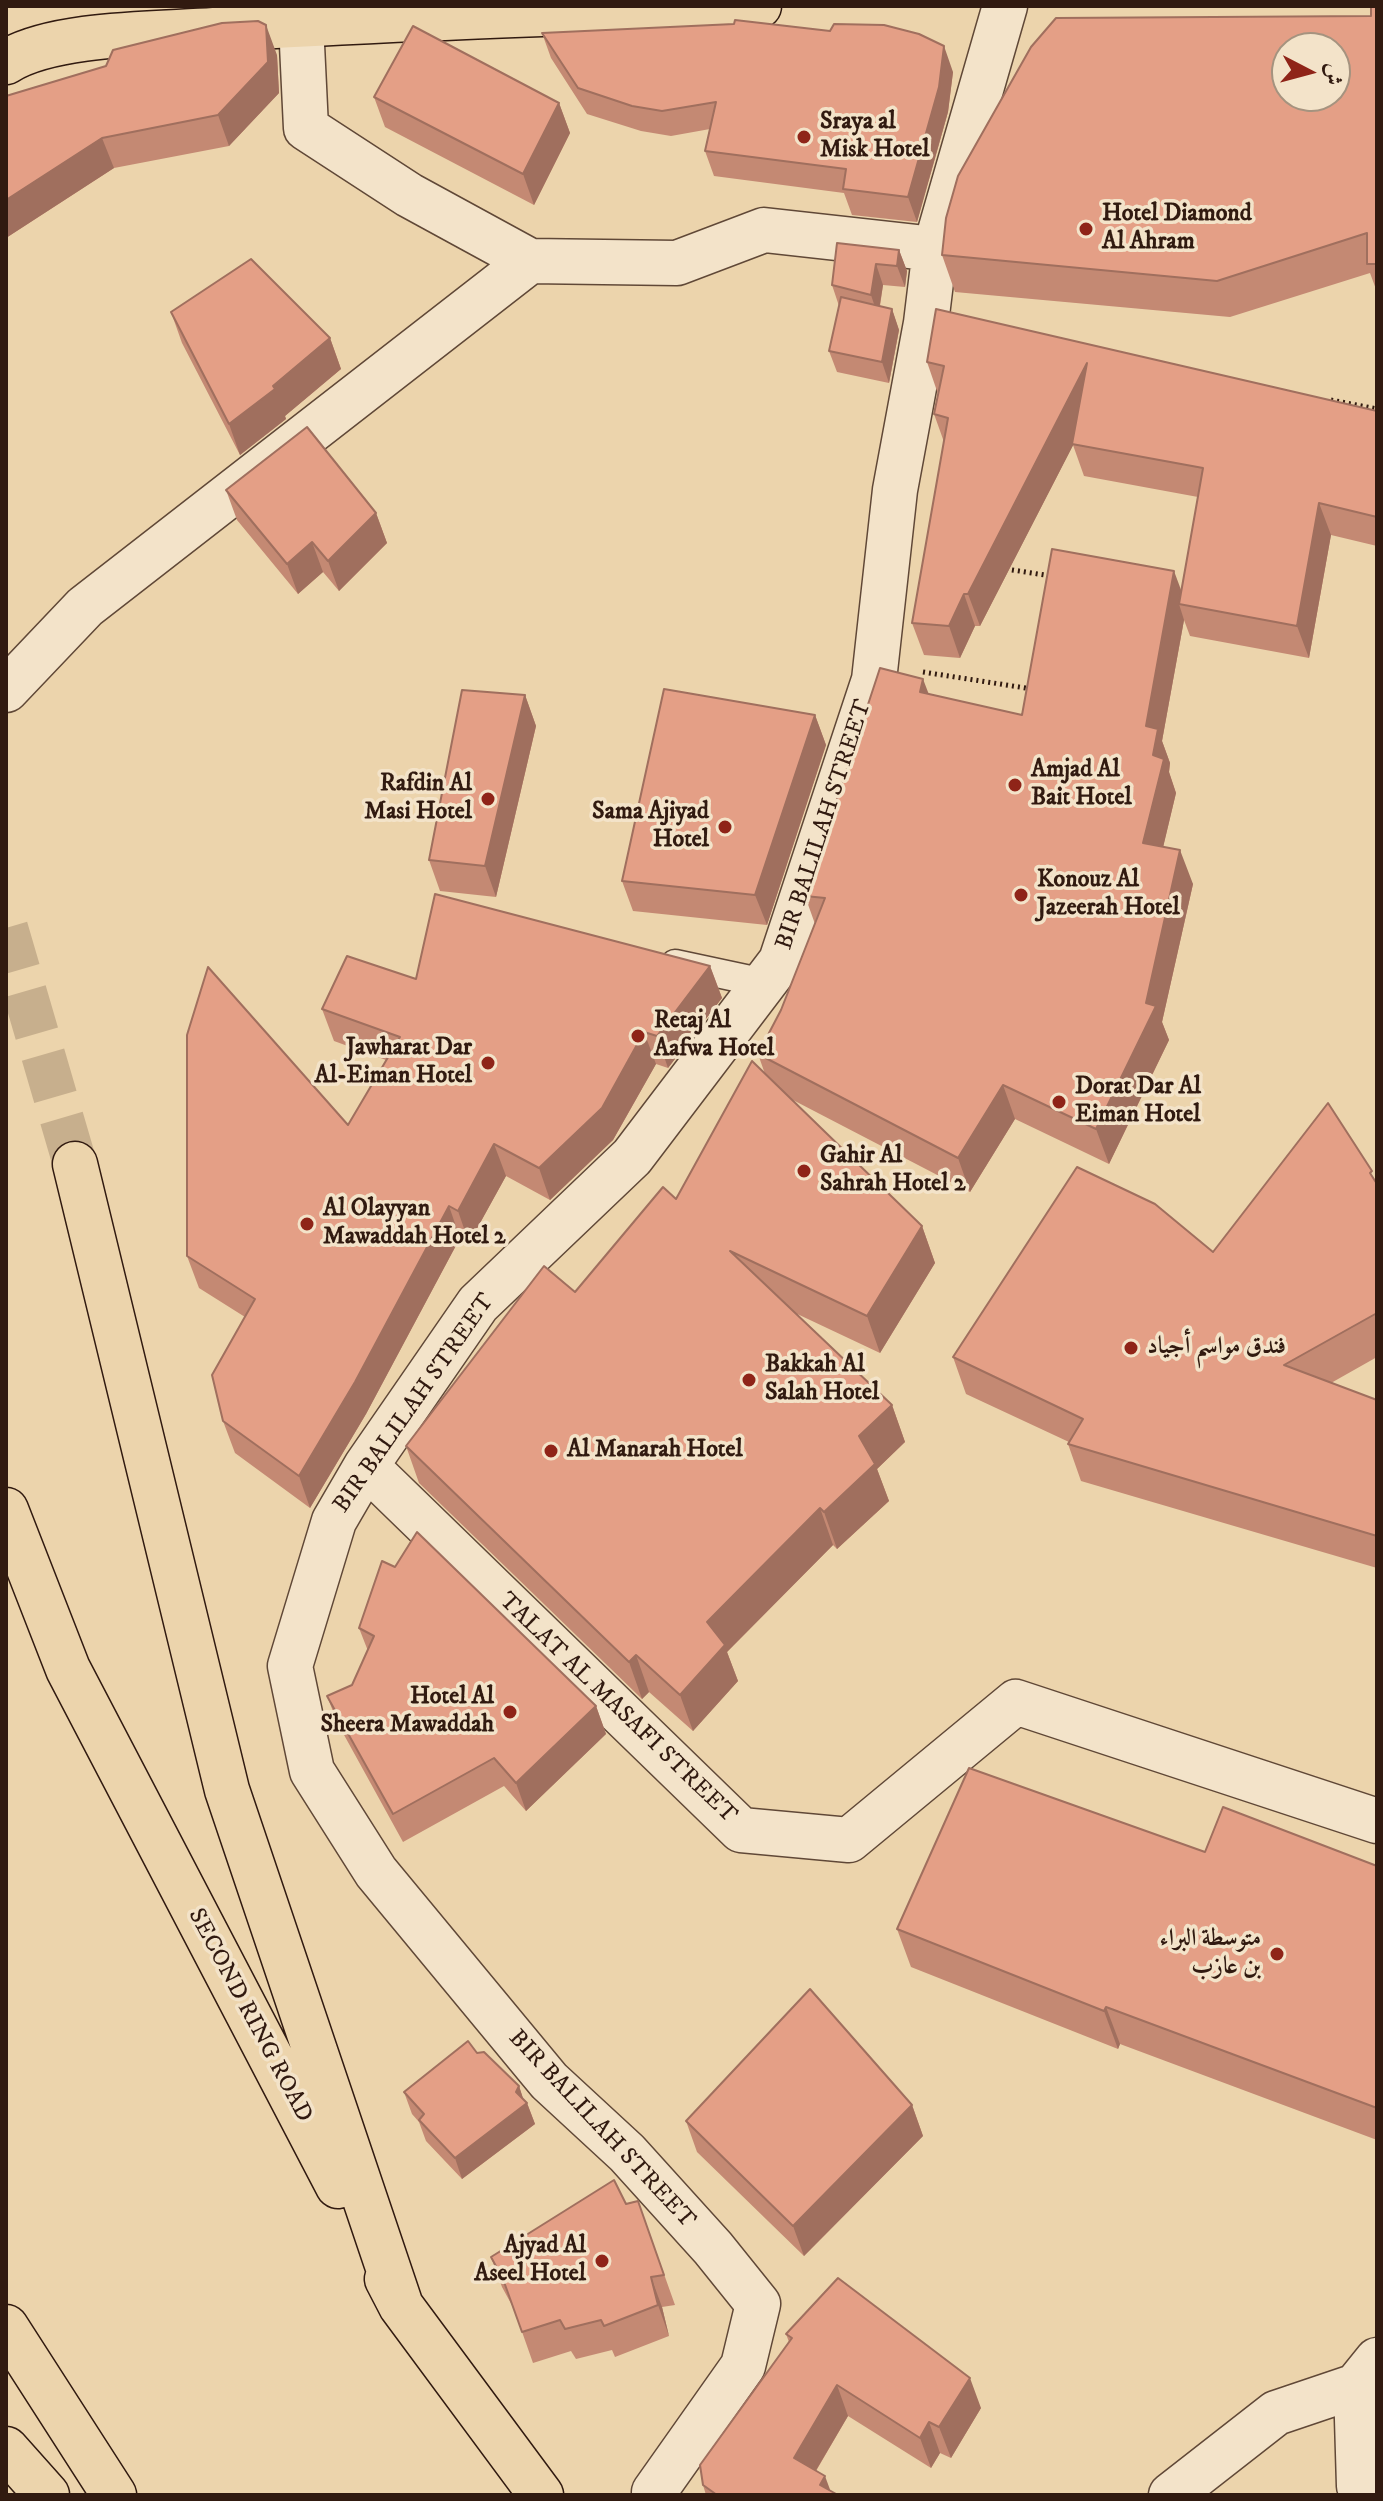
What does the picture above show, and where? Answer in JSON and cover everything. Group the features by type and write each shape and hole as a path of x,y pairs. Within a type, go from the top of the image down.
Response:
{"main road":[{"path":"6,62 19,54 88,38 301,24 759,6"},
{"path":"75,1164 227,1790 401,2306"},
{"name":"SECOND RING ROAD","path":"6,1510 68,1669 401,2306 541,2495"},
{"path":"6,2327 114,2495"},
{"path":"6,2449 47,2495"}],"street":[{"name":"BIR BALILAH STREET","path":"658,2495 654,2492 743,2366 758,2304 713,2248 627,2153 549,2081 376,1872 312,1771 290,1666 334,1521 366,1466 478,1304 632,1157 781,961 874,680 895,490 926,323 935,249 1005,6"},
{"path":"301,24 306,128 409,195 530,261 677,263 764,230 935,249"},
{"path":"6,690 85,607 530,261"},
{"name":"TALAT AL MASAFI STREET","path":"366,1466 741,1830 849,1840 1016,1702 1377,1821"},
{"path":"1171,2495 1276,2413 1366,2373 1359,2486 1363,2495"}],"lane":[{"path":"645,958 764,983"}],"path":[{"path":"1330,400 1377,409"},
{"path":"998,567 1060,577"},
{"path":"875,665 1037,690"}],"building":[{"path":"1371,6 1377,6 1377,264 1367,264 1367,233 1217,281 942,255 946,218 958,176 1031,47 1056,18 1371,16"},
{"path":"735,20 830,31 834,24 884,25 919,34 944,46 939,87 908,197 843,189 846,169 705,151 716,102 662,111 632,106 578,88 542,33 734,24"},
{"path":"258,21 266,25 268,62 218,115 102,138 6,200 6,96 106,66 113,50 222,23"},
{"path":"413,26 559,103 523,174 374,97"},
{"path":"837,243 899,250 897,266 876,264 871,295 832,285"},
{"path":"251,259 330,338 273,386 275,389 229,424 171,312"},
{"path":"841,297 892,309 882,362 829,351"},
{"path":"936,309 1377,411 1377,517 1319,503 1297,626 1179,604 1203,468 1072,444 1087,363 949,626 912,623 948,418 934,414 944,366 927,362"},
{"path":"307,427 376,513 328,561 312,542 287,564 226,490"},
{"path":"1052,549 1174,571 1146,726 1158,729 1153,755 1164,759 1143,843 1180,850 1146,1003 1156,1006 1096,1129 1003,1085 958,1158 758,1054 781,1010 825,898 805,896 880,668 923,679 920,692 1022,715"},
{"name":"Sama Ajiyad Hotel","path":"664,689 815,715 755,895 622,881"},
{"path":"462,690 525,695 485,866 429,860"},
{"path":"435,894 710,966 657,1036 644,1032 602,1108 539,1168 494,1144 458,1211 449,1206 355,1382 299,1476 223,1421 212,1375 255,1299 187,1256 187,1035 208,967 348,1125 400,1037 322,1009 347,956 416,979"},
{"path":"752,1061 922,1226 867,1316 730,1251 892,1405 859,1436 875,1464 824,1512 820,1508 707,1622 725,1645 680,1695 636,1655 629,1662 406,1446 544,1266 575,1292 663,1187 676,1199"},
{"name":"فندق مواسم أجياد","path":"1328,1103 1372,1171 1370,1173 1377,1184 1377,1313 1284,1365 1377,1400 1377,1536 1068,1444 1083,1419 953,1357 1077,1167 1155,1204 1213,1252"},
{"path":"417,1532 596,1706 516,1783 494,1758 393,1814 327,1696 352,1685 374,1636 359,1628 382,1561 395,1567"},
{"path":"969,1768 1205,1852 1223,1807 1377,1866 1377,2108 1106,2007 1104,2011 897,1929"},
{"path":"810,1989 912,2105 793,2226 686,2121"},
{"path":"468,2041 477,2053 484,2052 519,2086 516,2092 527,2103 455,2158 419,2120 424,2114 404,2092"},
{"name":"Ajyad Al Aseel Hotel","path":"614,2180 626,2204 638,2201 664,2275 651,2277 658,2305 604,2326 601,2320 565,2329 560,2320 522,2332 503,2279 491,2257"},
{"path":"838,2278 970,2378 939,2427 929,2422 920,2438 837,2385 794,2458 825,2476 820,2485 838,2495 717,2495 703,2485 700,2465 792,2338 786,2334"}],"tunnel":[{"path":"6,928 75,1164"}],"place":[{"name":"Sraya al Misk Hotel","path":"804,137"},
{"name":"Hotel Diamond Al Ahram","path":"1086,229"},
{"name":"Amjad Al Bait Hotel","path":"1015,785"},
{"name":"Rafdin Al Masi Hotel","path":"488,799"},
{"name":"Sama Ajiyad Hotel","path":"725,827"},
{"name":"Konouz Al Jazeerah Hotel","path":"1021,895"},
{"name":"Retaj Al Aafwa Hotel","path":"638,1036"},
{"name":"Jawharat Dar Al-Eiman Hotel","path":"488,1063"},
{"name":"Dorat Dar Al Eiman Hotel","path":"1059,1102"},
{"name":"Gahir Al Sahrah Hotel 2","path":"804,1171"},
{"name":"Al Olayyan Mawaddah Hotel 2","path":"307,1224"},
{"name":"فندق مواسم أجياد","path":"1131,1348"},
{"name":"Bakkah Al Salah Hotel","path":"749,1380"},
{"name":"Al Manarah Hotel","path":"551,1451"},
{"name":"Hotel Al Sheera Mawaddah","path":"510,1712"},
{"name":"متوسطة البراء بن عازب","path":"1277,1954"},
{"name":"Ajyad Al Aseel Hotel","path":"602,2261"}]}
